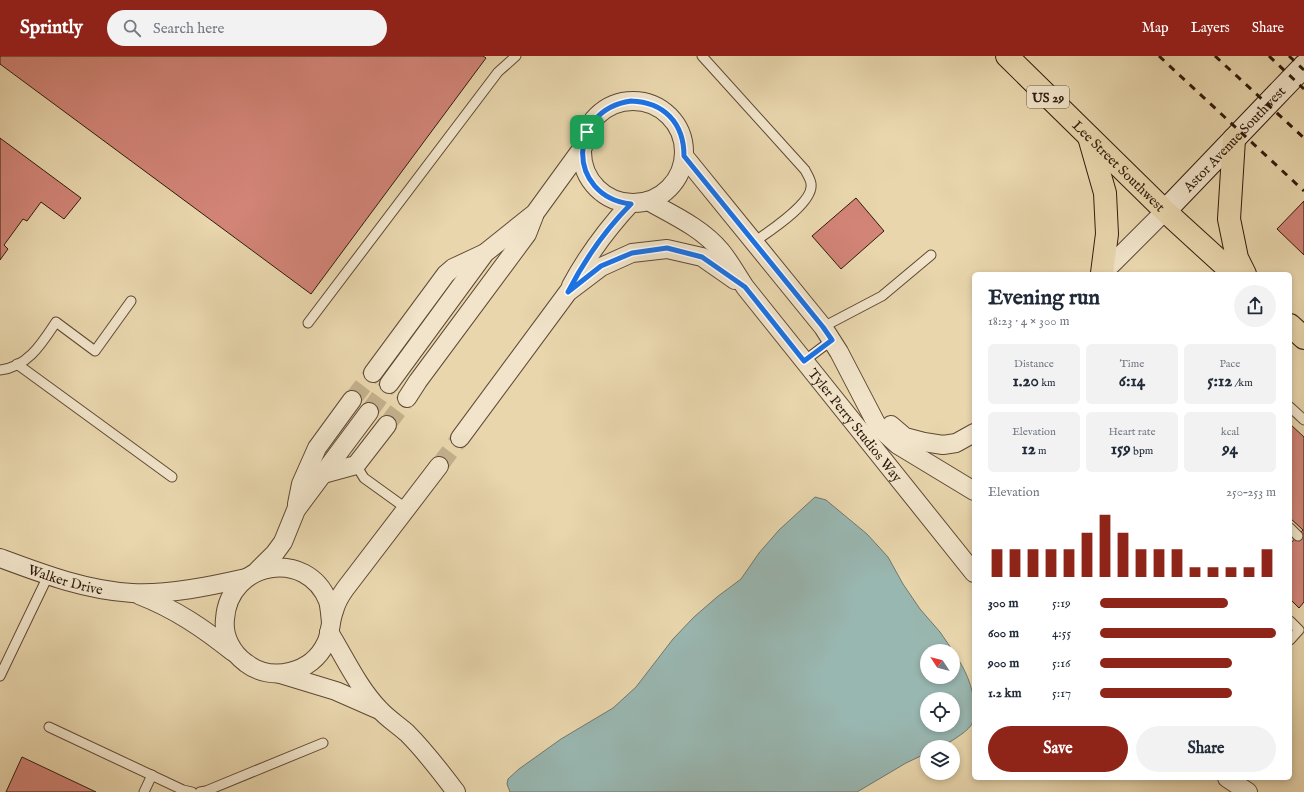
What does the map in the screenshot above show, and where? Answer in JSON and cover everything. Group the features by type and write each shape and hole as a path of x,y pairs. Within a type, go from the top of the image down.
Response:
{"main road":[{"name":"Lee Street Southwest","path":"1007,56 1089,138 1165,211 1232,272"},
{"path":"1089,138 1105,194 1107,234 1102,272"},
{"path":"1234,139 1229,219 1237,258 1244,272"},
{"path":"1292,327 1304,338"}],"street":[{"name":"Astor Avenue Southwest","path":"1165,211 1304,66"},
{"path":"631,101 653,105 672,119 681,133 684,156 681,171 673,184 662,195 639,202 622,202 610,198 595,186 586,172 583,163 582,147 591,124 601,113 615,104 631,101"},
{"path":"407,398 527,234 535,214 582,147"},
{"name":"Tyler Perry Studios Way","path":"684,156 827,333 839,352 878,427 898,445 972,490"},
{"name":"Tyler Perry Studios Way","path":"639,202 685,222 704,235 720,251 745,287 972,571"},
{"path":"460,438 568,292 580,268 614,221 639,202"},
{"path":"1104,272 1165,211"},
{"path":"373,373 446,274 453,268 485,253 535,214"},
{"path":"568,292 601,266 632,253 667,248 702,257 745,287"},
{"path":"389,384 485,253"},
{"path":"860,392 886,421 905,436 924,442 942,445 956,443 972,434"},
{"path":"296,510 301,484 317,448 352,400"},
{"path":"368,412 296,510 279,548 267,563 237,586 230,596 226,608 225,620 226,632 230,644 246,663 256,669 267,673 280,674 336,692 380,710"},
{"path":"323,474 356,465 387,425"},
{"path":"280,674 302,668 320,653 326,643 338,599 439,466"},
{"name":"Walker Drive","path":"0,558 48,576 75,584 133,593 151,600 185,617 237,654"},
{"path":"251,574 271,568 283,567 295,570 307,576 316,583 328,601 330,627 357,679 380,710 407,734 456,792"},
{"name":"Walker Drive","path":"133,593 192,589 251,574"},
{"path":"1230,780 1248,792"}],"lane":[{"path":"308,323 498,72 516,56"},
{"path":"702,56 805,170 811,185 809,197 791,216 754,242"},
{"path":"804,361 827,333 882,296 931,255"},
{"path":"0,370 8,369 25,361 38,349 56,322 95,351 131,301"},
{"path":"17,364 172,477"},
{"path":"1292,409 1304,420"},
{"path":"356,465 364,478 407,509"},
{"path":"1292,530 1298,536"},
{"path":"0,676 48,576"},
{"path":"1292,623 1299,630 1292,638"},
{"path":"49,727 152,776 183,790 192,792"},
{"path":"200,792 206,791 322,743"},
{"path":"144,792 152,776"}],"water":[{"path":"815,497 826,500 867,534 888,557 903,584 920,609 948,644 920,644 920,684 960,684 960,663 971,685 972,724 967,730 952,740 920,740 920,756 857,792 510,792 507,784 508,779 519,769 561,739 613,708 636,687 673,639 694,617 741,579 759,553 779,530"}],"building":[{"path":"0,56 483,56 486,58 311,294 0,64"},
{"path":"0,138 81,198 64,219 41,202 27,221 23,219 4,245 8,249 0,260"},
{"path":"856,198 884,231 841,269 812,236"},
{"path":"1304,201 1304,255 1277,229"},
{"path":"1292,426 1304,437 1304,602 1299,608 1292,601 1292,542 1303,530 1292,520"},
{"path":"22,757 96,792 6,792"}],"tunnel":[{"path":"352,400 373,373"},
{"path":"369,412 389,384"},
{"path":"387,425 407,398"},
{"path":"439,466 460,438"}],"railway":[{"path":"1159,56 1304,191"},
{"path":"1215,56 1304,138"},
{"path":"1269,56 1304,89"},
{"path":"1289,56 1304,70"}],"route":[{"path":"631,101 646,103 661,109 667,114 677,125 681,133 684,156 832,340 804,361 745,287 702,257 667,248 632,253 601,266 568,292 580,268 590,254 614,221 631,204 614,200 607,196 589,179 583,163 582,155 582,147 587,132 595,118 608,108 622,102 631,101"}]}
